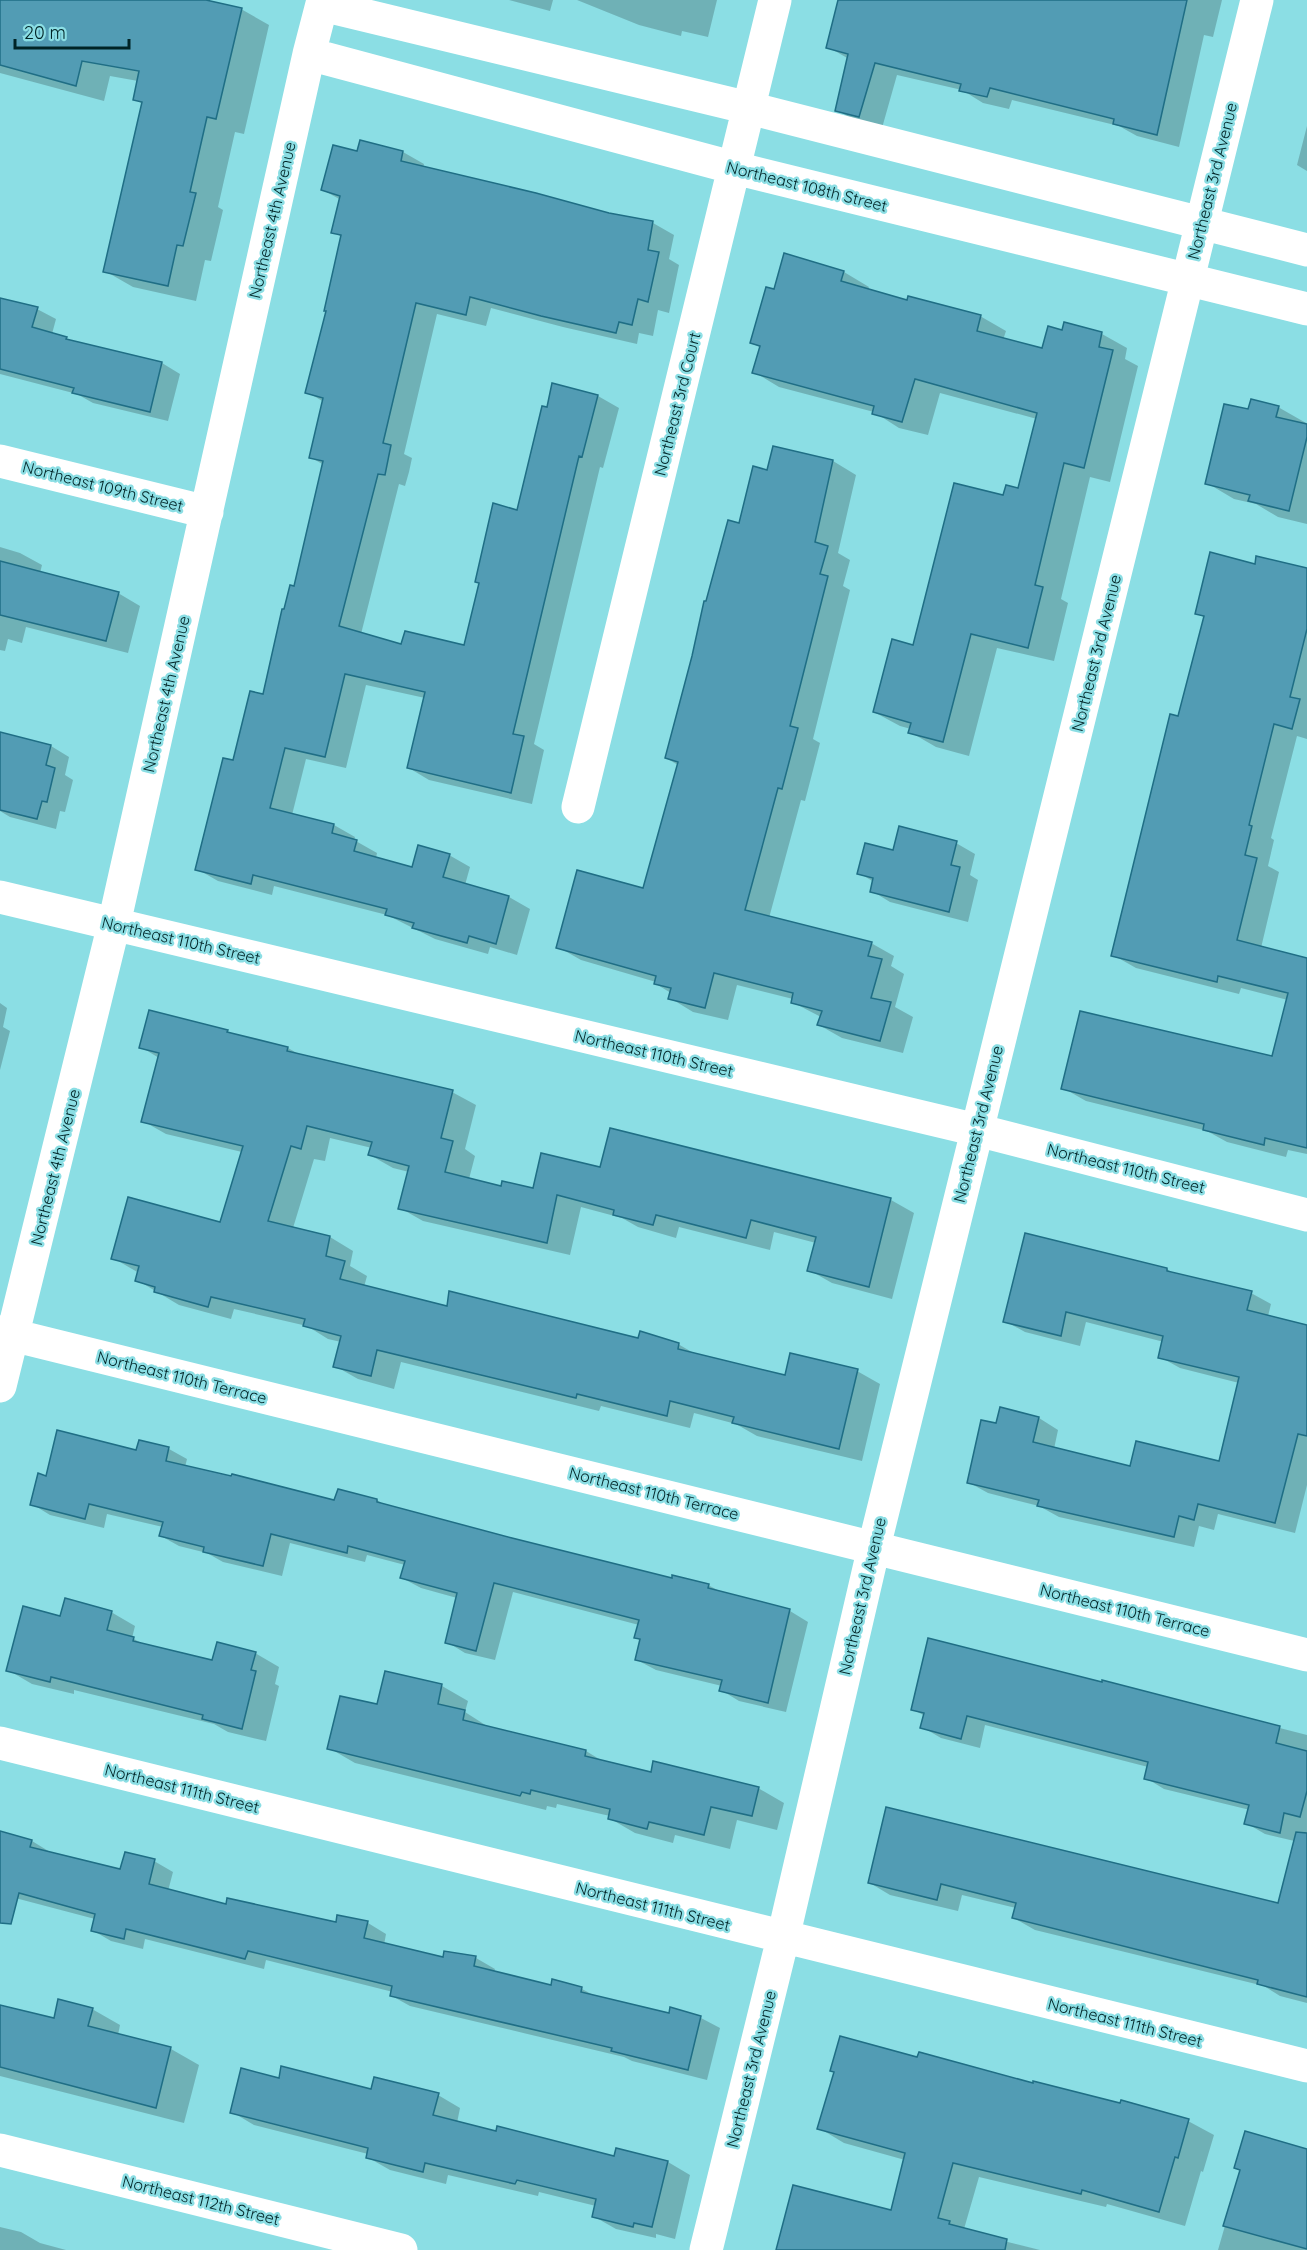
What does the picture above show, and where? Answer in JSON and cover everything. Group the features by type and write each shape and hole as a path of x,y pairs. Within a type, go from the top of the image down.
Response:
{"street":[{"name":"Northeast 3rd Court","path":"578,807 775,0"},
{"name":"Northeast 3rd Avenue","path":"706,2250 783,1938 873,1547 1257,0"},
{"path":"323,2 1307,250"},
{"name":"Northeast 4th Avenue","path":"0,1386 7,1334 114,924 309,54 323,2"},
{"name":"Northeast 108th Street","path":"309,54 735,168 1307,309"},
{"name":"Northeast 109th Street","path":"0,461 207,512"},
{"name":"Northeast 110th Street","path":"0,897 977,1130 1307,1215"},
{"name":"Northeast 110th Terrace","path":"7,1334 1307,1655"},
{"name":"Northeast 111th Street","path":"0,1743 1307,2067"},
{"name":"Northeast 112th Street","path":"0,2150 401,2250"}],"building":[{"path":"0,0 206,0 242,8 216,119 207,117 190,192 196,193 183,246 177,245 168,286 103,272 142,102 133,100 139,71 82,61 76,86 0,65"},
{"path":"838,0 1187,0 1157,135 1113,124 1114,119 990,88 987,97 959,91 961,84 875,63 859,117 835,111 848,54 826,48"},
{"path":"360,140 403,151 401,161 609,213 653,221 648,250 659,252 648,302 638,299 632,325 619,322 616,333 470,297 466,315 416,303 383,443 391,445 385,475 378,474 339,626 401,644 405,631 464,645 479,583 475,582 493,503 517,510 542,406 547,407 552,383 598,395 582,457 579,456 513,734 524,736 511,793 407,768 425,692 345,674 325,757 285,748 270,808 334,824 332,833 357,840 354,851 412,867 418,845 450,854 443,877 509,896 496,944 469,936 467,943 412,928 414,923 385,915 387,909 253,875 251,884 195,870 223,758 233,760 250,691 263,694 282,609 284,609 290,585 294,586 323,461 309,458 323,398 305,393 326,311 324,311 341,235 331,233 340,196 321,190 333,145 357,151"},
{"path":"784,253 844,271 841,281 907,300 908,296 981,315 977,331 1042,348 1048,326 1062,330 1064,322 1102,332 1099,347 1113,350 1084,468 1064,463 1035,585 1043,587 1028,648 971,634 943,742 908,733 911,723 873,712 892,639 913,645 954,483 1003,495 1006,485 1018,488 1037,413 915,379 902,422 872,414 874,406 752,373 760,346 750,343 766,287 774,289"},
{"path":"0,298 38,307 32,327 67,337 66,339 162,362 150,412 72,393 74,388 0,369"},
{"path":"1251,399 1279,406 1276,417 1307,424 1307,437 1289,511 1248,501 1250,495 1205,484 1224,404 1248,409"},
{"path":"773,446 833,460 815,542 828,546 820,574 828,576 790,726 798,728 782,789 778,788 745,910 872,942 868,956 882,959 871,998 891,1002 880,1041 817,1025 822,1011 791,1003 793,993 714,973 705,1008 668,999 671,988 654,984 656,976 556,948 577,870 643,888 678,762 665,758 704,601 706,601 728,520 739,523 753,466 767,470"},
{"path":"1210,552 1255,564 1256,556 1307,568 1307,629 1290,697 1300,699 1292,729 1274,724 1249,825 1252,826 1245,855 1257,858 1237,940 1307,958 1307,1148 1265,1138 1264,1145 1203,1130 1204,1124 1061,1089 1080,1011 1272,1056 1288,993 1218,976 1217,982 1111,956 1170,714 1178,716 1204,616 1195,614"},
{"path":"0,561 119,592 106,641 0,615"},
{"path":"0,732 51,745 46,765 55,768 47,802 42,801 37,819 0,810"},
{"path":"899,826 957,841 951,865 960,867 949,912 870,892 873,878 857,874 865,843 893,850"},
{"path":"149,1010 288,1047 287,1051 453,1090 441,1138 453,1141 445,1172 501,1186 502,1181 533,1188 541,1153 600,1167 610,1128 891,1198 869,1287 807,1271 816,1237 751,1220 746,1238 656,1215 653,1225 613,1215 614,1210 557,1195 547,1243 398,1209 409,1166 368,1155 372,1142 307,1126 301,1149 291,1146 268,1221 330,1236 326,1256 345,1261 340,1279 447,1306 449,1291 638,1338 640,1331 679,1343 678,1349 785,1375 790,1353 858,1369 839,1449 732,1423 734,1417 670,1401 667,1416 577,1394 576,1398 377,1350 371,1376 333,1367 341,1336 303,1326 305,1319 211,1297 208,1307 154,1292 155,1287 135,1281 139,1266 111,1259 128,1197 220,1222 243,1146 141,1122 159,1053 139,1048"},
{"path":"1025,1233 1252,1291 1247,1310 1307,1325 1307,1436 1298,1434 1275,1523 1198,1504 1194,1520 1179,1516 1174,1537 1037,1506 1039,1500 967,1483 981,1420 996,1423 1000,1407 1039,1417 1033,1442 1130,1466 1136,1441 1219,1461 1239,1377 1158,1358 1163,1336 1066,1312 1061,1336 1003,1322"},
{"path":"57,1430 136,1450 139,1440 169,1447 166,1461 231,1476 232,1474 334,1500 338,1489 377,1499 377,1502 512,1538 672,1578 672,1575 709,1584 708,1588 790,1609 768,1703 719,1691 722,1680 635,1660 640,1639 634,1638 639,1620 494,1583 476,1651 445,1643 457,1593 400,1578 405,1561 348,1546 347,1553 271,1534 263,1566 203,1552 204,1547 159,1536 163,1522 89,1504 85,1519 30,1505 38,1473 46,1476"},
{"path":"65,1598 112,1611 107,1630 134,1637 133,1641 212,1660 217,1642 256,1652 251,1670 256,1671 242,1729 202,1719 203,1715 51,1677 50,1682 6,1671 23,1606 60,1616"},
{"path":"928,1638 1280,1726 1276,1743 1307,1751 1307,1791 1300,1817 1284,1813 1280,1833 1244,1824 1249,1805 1144,1779 1148,1762 967,1716 961,1739 920,1728 924,1713 911,1710"},
{"path":"385,1671 442,1684 438,1704 465,1710 463,1720 586,1750 585,1756 651,1772 653,1761 759,1787 752,1816 711,1807 704,1835 649,1822 647,1829 608,1819 610,1809 531,1790 530,1794 522,1792 520,1796 327,1749 340,1696 377,1704"},
{"path":"886,1807 1278,1903 1296,1832 1307,1833 1307,1997 1257,1984 1258,1980 1012,1918 1016,1903 941,1884 937,1900 868,1883"},
{"path":"0,1831 32,1840 30,1847 120,1869 125,1852 155,1859 149,1884 226,1904 227,1898 336,1922 337,1915 368,1921 364,1938 443,1957 444,1951 476,1956 474,1966 551,1985 552,1979 582,1987 581,1992 669,2013 670,2007 701,2016 688,2070 611,2051 612,2048 390,1996 392,1986 248,1951 245,1959 126,1929 124,1939 91,1931 95,1914 19,1893 11,1924 0,1923"},
{"path":"58,1999 93,2008 88,2026 171,2047 156,2108 0,2067 0,2005 54,2018"},
{"path":"840,2036 917,2057 919,2052 1033,2083 1033,2081 1120,2103 1121,2100 1189,2119 1159,2212 1082,2190 1081,2194 953,2163 938,2218 950,2221 949,2224 1007,2239 1005,2250 776,2250 793,2185 891,2210 905,2153 817,2129 834,2072 830,2071"},
{"path":"281,2066 371,2089 374,2077 439,2093 433,2115 496,2131 497,2126 614,2156 616,2148 668,2161 652,2227 634,2223 633,2227 592,2217 596,2199 517,2180 515,2184 425,2163 423,2172 366,2158 368,2148 230,2113 241,2068 279,2078"},
{"path":"1245,2131 1307,2149 1307,2249 1223,2226 1240,2170 1234,2168"}]}
